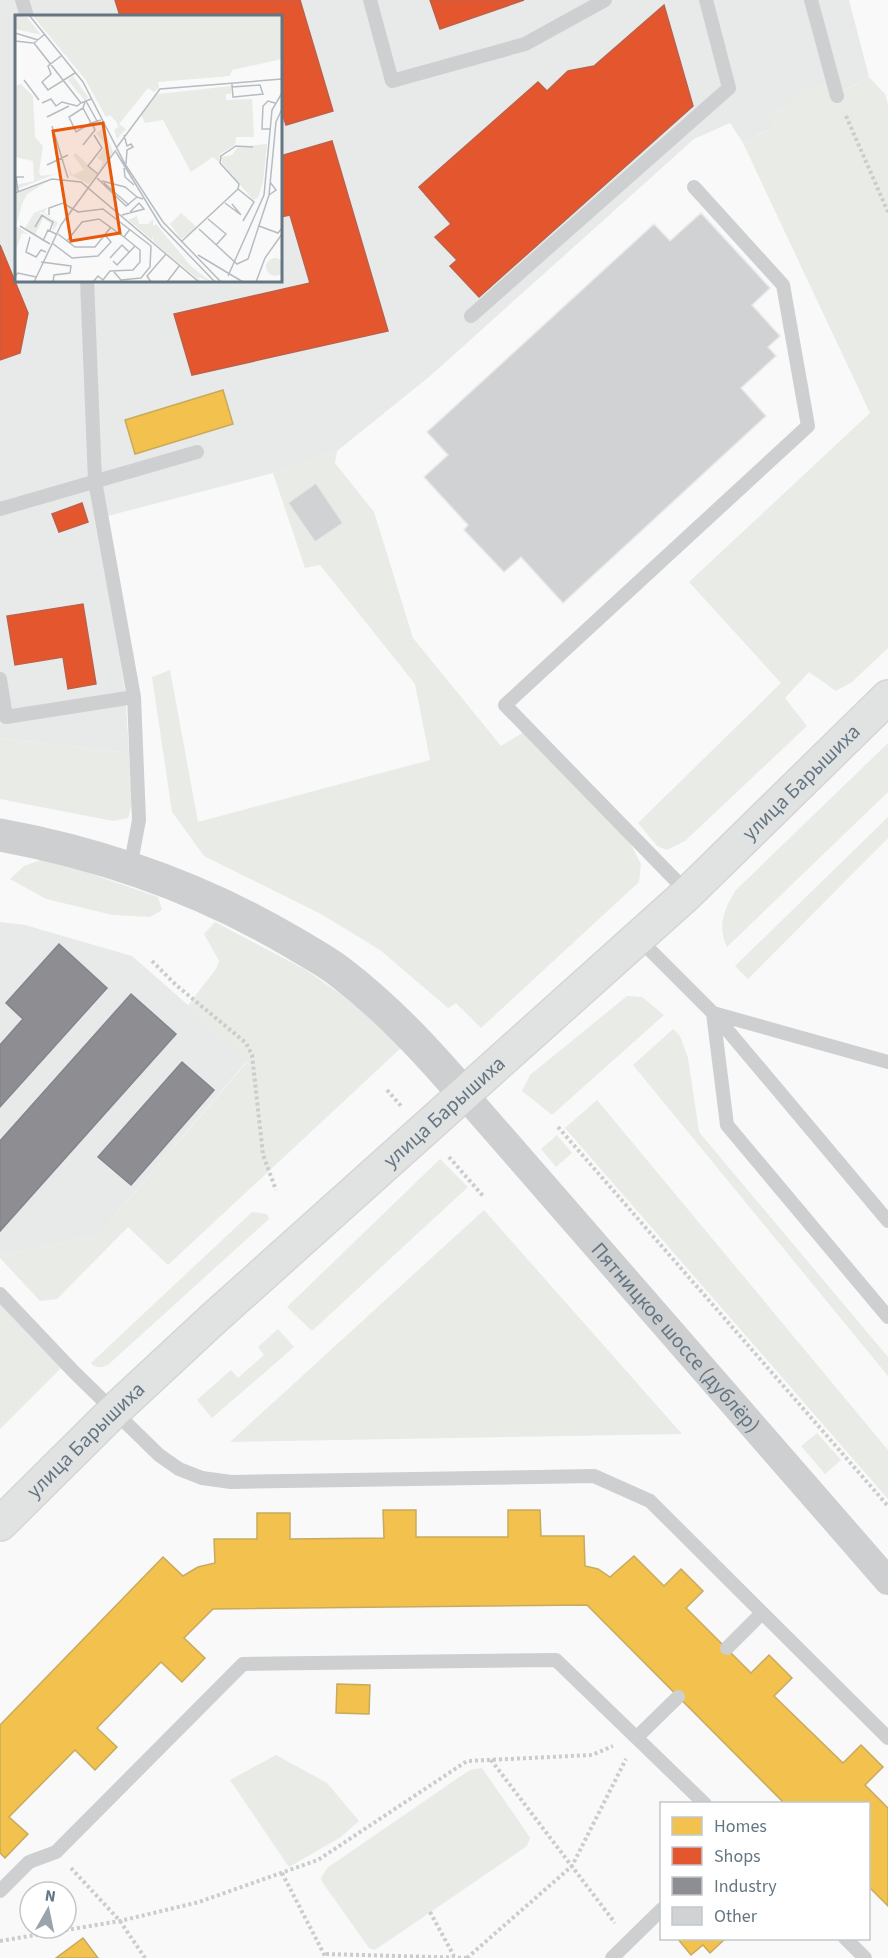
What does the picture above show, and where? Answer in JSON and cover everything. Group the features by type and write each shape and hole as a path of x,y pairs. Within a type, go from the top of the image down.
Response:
{"main road":[{"name":"улица Барышиха","path":"0,1524 114,1411 463,1093 688,893 887,699"}],"street":[{"path":"0,835 43,843 130,868 197,893 268,928 338,970 392,1014 463,1093"},
{"name":"Пятницкое шоссе (дублёр)","path":"463,1093 888,1581"}],"lane":[{"path":"22,0 27,15"},
{"path":"370,0 393,81 525,44 605,0"},
{"path":"471,316 729,88 706,0"},
{"path":"811,0 837,96"},
{"path":"688,893 505,705 808,426 783,285 694,187"},
{"path":"87,282 95,481 134,697 139,820 130,868"},
{"path":"0,509 197,452"},
{"path":"0,679 6,717 134,697"},
{"path":"638,938 713,1013 888,1221"},
{"path":"713,1013 888,1062"},
{"path":"713,1013 727,1125 888,1317"},
{"path":"0,1294 159,1455 179,1469 202,1478 231,1482 594,1476 650,1501 888,1738"},
{"path":"727,1648 762,1613"},
{"path":"0,1892 30,1862 56,1852 243,1664 556,1660 704,1802"},
{"path":"637,1737 678,1697"},
{"path":"613,1958 660,1911"},
{"path":"847,1940 865,1958"}],"path":[{"path":"837,96 888,212"},
{"path":"152,961 176,985 246,1043 252,1055 263,1155 276,1190"},
{"path":"387,1090 402,1107"},
{"path":"558,1128 888,1506"},
{"path":"449,1157 483,1196"},
{"path":"0,1941 120,1921 199,1902 318,1860 467,1761 592,1755 637,1737"},
{"path":"282,1873 326,1956 469,1958 572,1866 637,1737"},
{"path":"490,1760 629,1941"},
{"path":"56,1852 120,1921 145,1958"},
{"path":"430,1912 455,1957"}],"shaded area":[{"path":"0,0 849,0 869,77 743,143 730,123 694,139 429,377 337,451 273,473 96,519 125,690 129,753 0,738"},
{"path":"869,77 885,94 888,104 888,648 852,682 836,691 809,672 785,698 807,726 685,841 667,850 657,846 638,823 781,683 689,582 870,413 743,143 774,127 768,113 789,103 804,86 828,84 843,91"},
{"path":"337,451 335,463 374,512 413,638 501,746 524,732 628,839 641,864 639,882 481,1028 456,1003 448,1008 380,950 321,914 204,856 172,812 152,677 170,670 198,822 430,760 415,684 320,565 305,568 273,473"},
{"path":"0,738 129,753 132,804 128,818 113,821 0,799"},
{"path":"888,743 888,792 727,947 722,931 723,917 736,890"},
{"path":"888,817 888,838 748,979 735,966"},
{"path":"46,858 158,897 162,910 150,917 113,915 46,899 10,879 24,866"},
{"path":"0,922 25,925 132,956 247,1061 98,1235 0,1255"},
{"path":"215,922 306,970 359,1007 402,1047 168,1265 128,1227 57,1299 40,1301 0,1258 0,1255 98,1235 247,1062 188,1005 216,969 219,961 204,934"},
{"path":"627,996 642,997 664,1015 552,1115 522,1091 530,1075"},
{"path":"673,1029 680,1036 688,1058 699,1132 888,1357 888,1376 633,1065"},
{"path":"597,1100 888,1450 888,1499 565,1128"},
{"path":"557,1135 572,1153 556,1167 541,1149"},
{"path":"440,1159 468,1187 312,1331 287,1307"},
{"path":"484,1210 682,1434 230,1442"},
{"path":"252,1212 267,1214 269,1219 109,1364 100,1367 91,1363"},
{"path":"0,1304 61,1368 0,1429"},
{"path":"278,1329 294,1347 212,1418 197,1400 231,1370 238,1378 264,1355 258,1347"},
{"path":"817,1433 841,1460 825,1474 801,1446"},
{"path":"276,1755 327,1783 359,1821 341,1837 289,1867 230,1780"},
{"path":"482,1768 530,1838 527,1846 378,1948 374,1950 369,1948 323,1883 321,1878 327,1868 470,1770"}],"building: Homes":[{"path":"223,390 233,424 135,454 125,420"},
{"path":"383,1510 416,1510 416,1537 508,1537 508,1510 540,1510 541,1536 584,1536 585,1566 598,1569 610,1577 634,1556 664,1586 681,1569 703,1591 686,1608 751,1673 769,1655 792,1678 774,1696 843,1763 861,1745 883,1767 865,1785 888,1808 888,1906 870,1888 870,1802 783,1802 587,1605 213,1609 184,1638 205,1658 182,1682 161,1662 97,1728 117,1747 95,1770 75,1750 9,1817 28,1834 5,1858 0,1853 0,1725 163,1557 183,1576 198,1567 215,1563 214,1539 257,1539 257,1513 290,1513 290,1539 384,1538"},
{"path":"337,1684 370,1685 369,1714 336,1713"},
{"path":"83,1938 98,1958 56,1958"},
{"path":"679,1940 724,1940 710,1953 703,1945 691,1955"}],"building: Shops":[{"path":"115,0 300,0 333,111 286,125 282,113 282,15 120,15"},
{"path":"430,0 524,0 440,29"},
{"path":"664,5 693,106 479,297 450,266 457,260 435,237 451,224 419,187 538,82 547,91 568,71 594,66"},
{"path":"332,141 388,331 192,375 174,314 310,283 290,215 282,217 282,155"},
{"path":"0,245 28,313 20,353 0,360"},
{"path":"82,503 88,522 59,532 52,514"},
{"path":"83,604 96,684 68,689 63,657 15,665 7,616"}],"building: Industry":[{"path":"59,944 107,988 0,1107 0,1045 23,1019 6,1003"},
{"path":"131,994 176,1034 0,1231 0,1141"},
{"path":"182,1062 214,1090 131,1185 98,1157"}],"building: Other":[{"path":"701,213 770,288 752,305 780,336 768,347 776,356 741,388 766,416 563,603 521,557 504,572 464,530 468,525 424,477 448,455 427,432 654,224 670,241"},
{"path":"316,483 343,523 315,542 288,503"}]}
